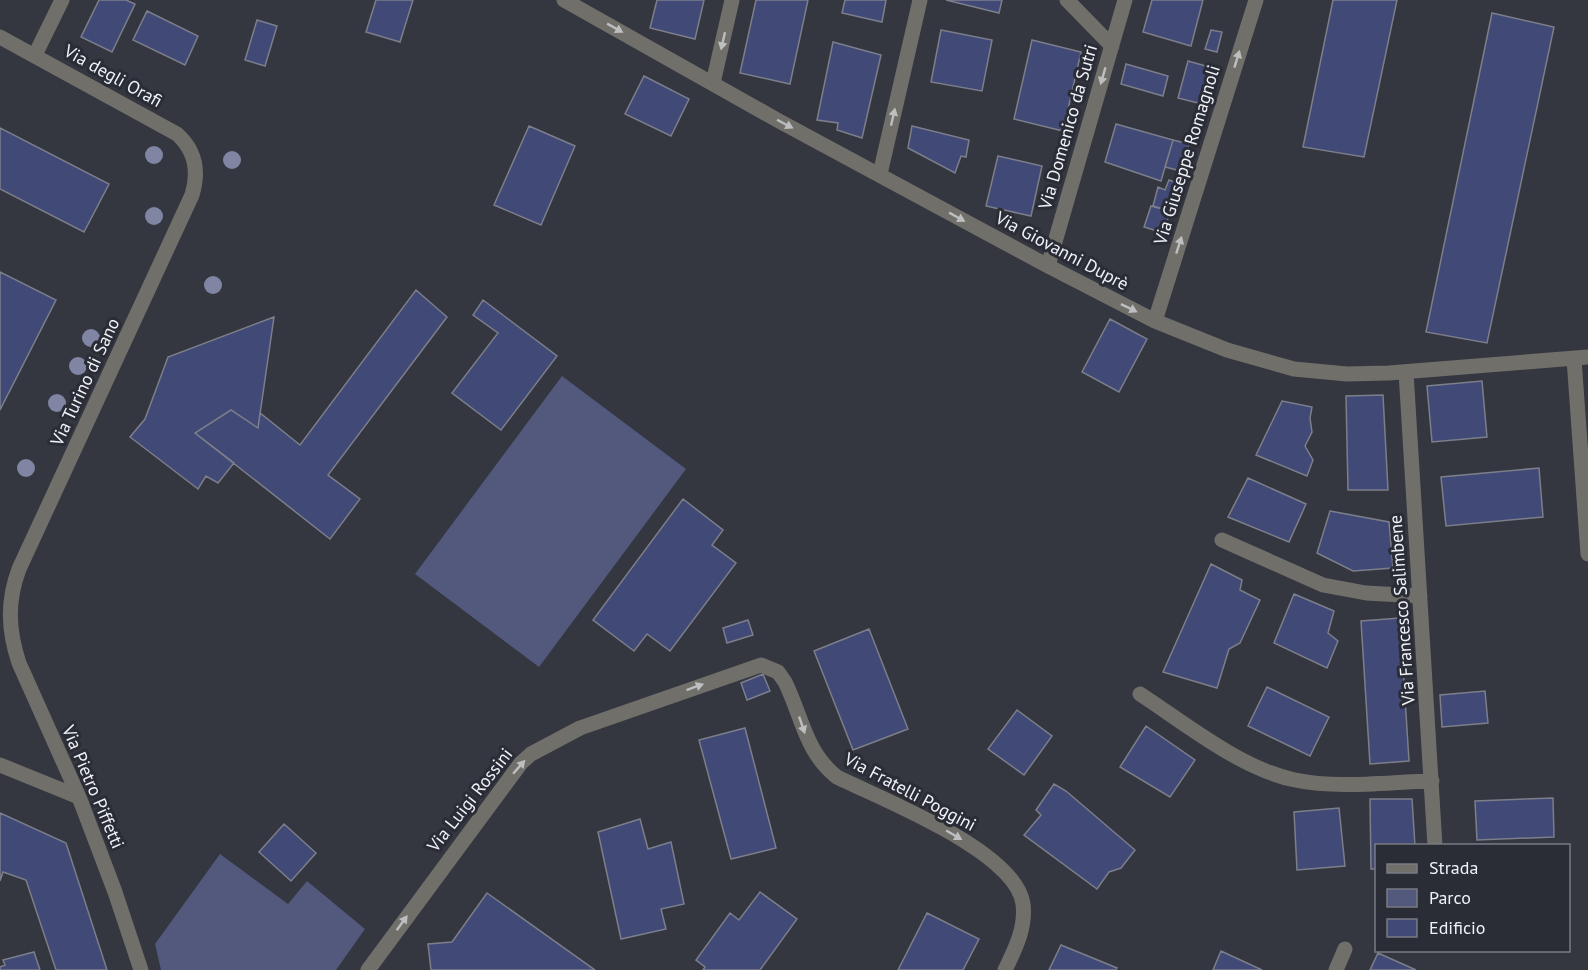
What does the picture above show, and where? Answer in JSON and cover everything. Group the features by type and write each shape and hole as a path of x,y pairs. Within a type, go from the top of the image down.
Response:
{"street":[{"path":"35,55 62,0"},
{"name":"Via Giovanni Duprè","path":"564,0 1048,266 1155,321 1227,350 1294,369 1347,374 1406,372 1581,358"},
{"path":"713,83 732,0"},
{"path":"880,174 920,0"},
{"path":"1067,0 1112,46"},
{"name":"Via Domenico da Sutri","path":"1048,266 1125,0"},
{"name":"Via Giuseppe Romagnoli","path":"1155,321 1256,0"},
{"name":"Via degli Orafi","path":"0,37 177,134 188,145 196,162"},
{"name":"Via Turino di Sano","path":"4,618 19,569 192,195 196,162"},
{"path":"1581,358 1588,554"},
{"name":"Via Francesco Salimbene","path":"1406,372 1435,844"},
{"path":"1222,540 1323,585 1366,593 1420,596"},
{"name":"Via Pietro Piffetti","path":"4,618 20,663 79,797 141,970"},
{"name":"Via Luigi Rossini","path":"368,970 521,763 531,754 580,728 754,665 761,665 778,672"},
{"name":"Via Fratelli Poggini","path":"778,672 790,693 811,748 827,769 837,777 961,839 1003,869 1016,884 1023,904 1023,924 1005,970"},
{"path":"1140,694 1249,764 1281,777 1318,784 1432,781"},
{"path":"0,765 79,797"},
{"path":"1336,970 1345,949"}],"green space":[{"path":"562,376 686,469 539,667 415,574"},
{"path":"220,854 288,904 307,881 365,929 336,970 161,970 155,944"}],"building":[{"path":"99,0 126,0 135,4 112,52 81,37"},
{"path":"376,0 413,0 400,42 366,32"},
{"path":"657,0 704,0 695,39 650,28"},
{"path":"756,0 808,0 790,84 740,73"},
{"path":"845,0 886,0 882,22 842,13"},
{"path":"946,0 1002,0 999,13"},
{"path":"1152,0 1203,0 1191,46 1143,32"},
{"path":"1333,0 1397,0 1364,157 1303,147"},
{"path":"147,11 198,36 185,65 133,40"},
{"path":"1492,13 1554,27 1487,343 1426,332"},
{"path":"257,20 277,26 265,66 245,60"},
{"path":"941,30 992,40 982,91 931,82"},
{"path":"1211,30 1222,32 1217,52 1205,49"},
{"path":"1032,40 1081,52 1063,131 1014,119"},
{"path":"833,42 881,55 862,138 837,130 838,123 817,120"},
{"path":"1188,61 1213,68 1202,104 1178,98"},
{"path":"1126,64 1168,76 1163,96 1121,84"},
{"path":"644,76 689,99 671,136 625,114"},
{"path":"1116,124 1173,140 1161,181 1105,162"},
{"path":"529,126 575,146 541,225 494,205"},
{"path":"912,126 969,140 966,157 961,156 955,173 908,148"},
{"path":"0,128 109,184 84,232 0,189"},
{"path":"1173,140 1189,144 1181,171 1165,167"},
{"path":"998,156 1042,166 1031,216 986,206"},
{"path":"1169,180 1178,183 1170,211 1153,206 1158,187 1165,190"},
{"path":"1151,206 1170,211 1164,233 1144,227"},
{"path":"0,272 56,300 0,410"},
{"path":"416,290 447,317 328,475 360,499 330,539 195,433 231,410 258,428 260,413 300,445"},
{"path":"483,300 557,356 501,430 452,393 498,333 473,315"},
{"path":"274,317 258,428 231,410 195,433 234,463 218,483 206,476 198,489 130,437 145,419 168,357"},
{"path":"1110,319 1147,339 1119,392 1082,372"},
{"path":"1482,381 1487,437 1432,442 1427,386"},
{"path":"1383,395 1388,490 1348,490 1346,396"},
{"path":"1282,401 1312,407 1310,418 1312,432 1305,446 1313,460 1307,476 1256,455"},
{"path":"1539,468 1543,517 1446,526 1441,477"},
{"path":"1248,478 1306,504 1289,542 1228,517"},
{"path":"683,499 723,530 712,545 736,563 670,651 647,634 634,651 593,620"},
{"path":"1330,511 1389,522 1393,568 1353,571 1317,553"},
{"path":"1211,564 1242,580 1240,590 1260,600 1240,643 1229,649 1217,688 1163,672"},
{"path":"1294,594 1334,611 1328,633 1338,641 1327,668 1274,643"},
{"path":"1400,618 1409,761 1370,764 1361,621"},
{"path":"748,620 753,635 727,643 723,628"},
{"path":"869,629 908,729 853,750 814,651"},
{"path":"763,674 770,691 747,700 741,683"},
{"path":"1267,687 1329,717 1310,756 1248,726"},
{"path":"1485,691 1488,723 1442,727 1440,695"},
{"path":"1017,710 1052,736 1024,775 988,749"},
{"path":"1146,726 1195,760 1170,797 1120,767"},
{"path":"745,728 776,848 731,859 699,740"},
{"path":"1054,784 1066,791 1135,850 1121,868 1109,872 1097,889 1024,835 1041,815 1036,810"},
{"path":"1553,798 1554,837 1477,840 1475,801"},
{"path":"1370,799 1412,799 1415,844 1375,844 1375,869 1371,869"},
{"path":"1339,808 1345,866 1297,870 1294,812"},
{"path":"0,813 66,843 107,970 56,970 26,880 3,872 0,881"},
{"path":"640,819 648,849 671,842 684,904 661,909 666,929 621,939 598,832"},
{"path":"284,824 316,853 291,881 259,852"},
{"path":"760,892 797,919 760,970 703,970 705,967 696,960 730,913 739,920"},
{"path":"487,893 595,970 431,970 428,944 452,942"},
{"path":"927,913 979,939 963,970 898,970"},
{"path":"1061,945 1117,968 1116,970 1049,970"},
{"path":"1221,951 1262,970 1213,970"},
{"path":"34,952 40,970 0,970 0,967 5,965 3,960"},
{"path":"1378,953 1416,970 1370,970"}]}
